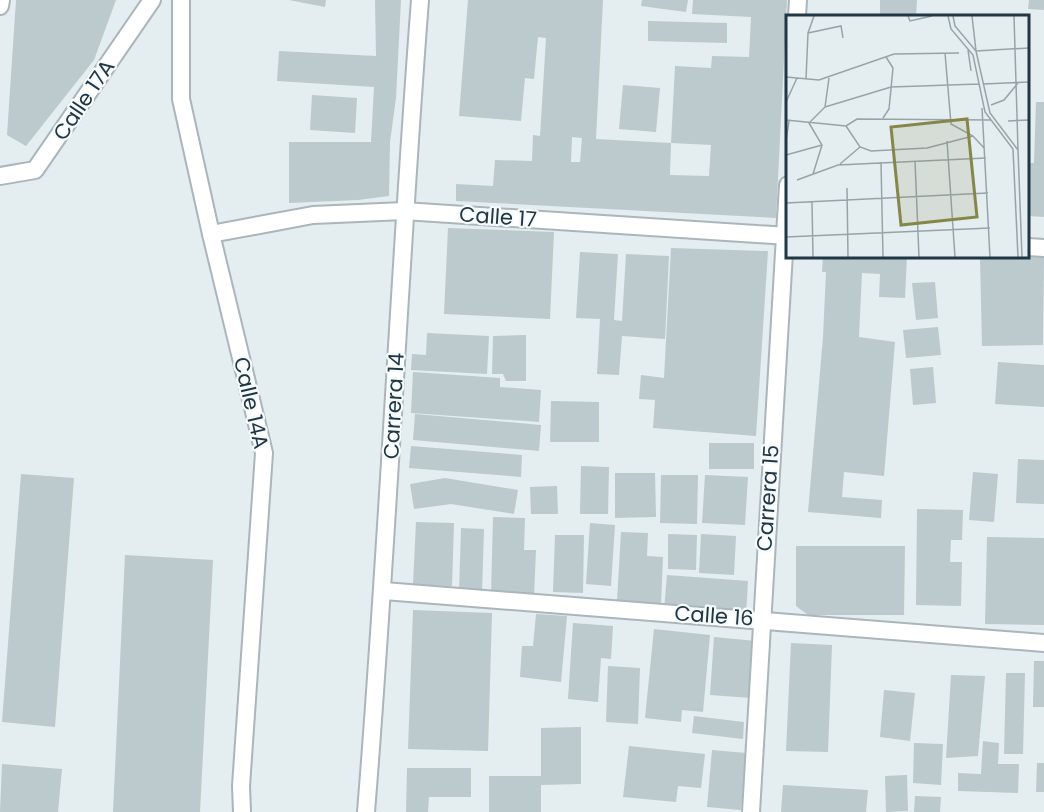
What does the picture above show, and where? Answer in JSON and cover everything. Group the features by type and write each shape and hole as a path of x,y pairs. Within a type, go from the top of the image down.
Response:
{"street":[{"path":"0,6 1,0"},
{"name":"Calle 17A","path":"0,176 35,170 152,0"},
{"name":"Calle 14A","path":"181,0 181,99 264,453 241,786 242,812"},
{"name":"Carrera 14","path":"366,812 384,591 404,211 420,0"},
{"path":"797,15 798,0"},
{"name":"Calle 17","path":"211,234 313,215 404,211 786,236"},
{"name":"Carrera 15","path":"751,812 760,619 786,236"},
{"path":"1029,247 1044,248"},
{"name":"Calle 16","path":"384,591 1044,643"}],"building":[{"path":"16,0 116,0 94,60 26,146 7,135"},
{"path":"289,0 326,0 325,7"},
{"path":"375,0 401,0 396,98 390,142 389,196 358,200 289,203 289,142 371,142 374,87 277,81 279,51 376,56"},
{"path":"468,0 603,0 596,139 671,143 675,66 711,68 712,56 749,57 751,17 692,14 693,0 787,0 776,218 456,201 456,184 493,186 495,160 532,161 533,135 540,136 546,38 538,37 534,79 525,78 521,121 459,116","holes":["572,137 582,138 580,162 571,162","671,143 711,145 709,176 670,175"]},
{"path":"642,0 688,0 686,12 641,6"},
{"path":"880,0 917,0 916,15 880,15"},
{"path":"1029,0 1044,0 1044,10 1028,9"},
{"path":"648,21 727,23 727,43 648,41"},
{"path":"623,85 660,88 656,132 619,129"},
{"path":"312,95 357,98 355,133 310,130"},
{"path":"1036,102 1044,102 1044,217 1029,216 1029,163 1034,163"},
{"path":"448,228 554,232 550,319 444,314"},
{"path":"671,248 768,251 756,436 653,428 655,400 639,399 641,375 664,378"},
{"path":"580,252 618,254 614,320 622,321 626,254 669,256 665,339 622,336 619,375 597,374 600,319 576,318"},
{"path":"1044,257 1043,345 982,346 980,258"},
{"path":"823,258 907,258 905,298 879,297 880,274 862,273 859,337 895,342 884,476 844,472 842,497 882,500 881,518 808,512 823,337 826,272 822,272"},
{"path":"935,282 938,318 916,320 912,283"},
{"path":"938,327 941,355 906,358 903,330"},
{"path":"427,333 489,336 487,374 411,370 412,354 426,355"},
{"path":"526,335 526,381 506,381 503,374 492,374 493,336"},
{"path":"998,362 1044,365 1044,407 995,404"},
{"path":"933,367 936,403 913,405 910,369"},
{"path":"413,372 500,378 500,387 541,390 539,422 411,413"},
{"path":"551,401 599,402 599,442 550,442"},
{"path":"415,414 541,425 539,451 413,440"},
{"path":"709,443 754,443 754,469 709,469"},
{"path":"411,446 522,455 521,477 409,468"},
{"path":"1018,459 1044,460 1044,504 1016,503"},
{"path":"581,466 609,467 608,514 580,514"},
{"path":"973,472 998,474 994,522 969,520"},
{"path":"615,473 655,473 656,517 615,518"},
{"path":"21,474 74,478 55,727 2,722"},
{"path":"661,475 698,475 697,524 660,523"},
{"path":"705,475 748,477 745,525 702,523"},
{"path":"445,478 518,490 514,514 451,504 414,509 410,484"},
{"path":"557,486 558,514 531,514 530,487"},
{"path":"917,509 963,510 962,540 951,540 950,562 962,562 961,606 916,605"},
{"path":"493,517 525,518 524,550 536,550 534,596 491,594"},
{"path":"416,522 454,523 452,586 413,585"},
{"path":"590,523 615,525 611,586 586,584"},
{"path":"461,528 484,529 482,593 459,593"},
{"path":"621,532 648,533 647,556 663,557 661,604 617,601"},
{"path":"668,534 697,535 696,570 668,569"},
{"path":"701,534 736,536 734,575 699,573"},
{"path":"555,535 584,535 583,593 553,592"},
{"path":"987,537 1044,538 1044,625 985,624"},
{"path":"796,546 905,546 904,615 808,615 796,606"},
{"path":"125,555 213,560 200,812 113,812"},
{"path":"667,575 748,581 746,615 664,610"},
{"path":"413,610 492,613 488,751 408,749"},
{"path":"536,614 567,616 561,682 520,677 522,646 533,646"},
{"path":"573,623 613,626 611,659 601,658 598,702 568,699"},
{"path":"654,629 710,635 703,712 682,710 681,722 645,718"},
{"path":"714,637 756,641 751,698 710,695"},
{"path":"791,643 832,645 828,752 786,751"},
{"path":"1034,661 1044,661 1044,707 1033,707"},
{"path":"608,666 640,668 638,724 606,722"},
{"path":"1006,673 1025,673 1023,754 1004,754"},
{"path":"951,675 985,676 978,756 946,758"},
{"path":"884,690 915,693 910,741 880,737"},
{"path":"694,716 744,722 743,739 692,733"},
{"path":"581,727 581,784 541,785 541,812 489,812 489,776 541,776 541,728"},
{"path":"983,741 999,743 998,764 1019,764 1018,793 958,791 958,773 981,774"},
{"path":"914,743 943,744 941,785 913,783"},
{"path":"629,746 705,754 701,788 678,786 676,802 623,797"},
{"path":"712,750 746,753 741,810 707,807"},
{"path":"1037,763 1044,763 1044,792 1036,792"},
{"path":"2,764 62,769 58,812 0,812"},
{"path":"407,768 471,768 471,797 429,797 428,812 406,812"},
{"path":"907,775 908,811 886,812 885,776"},
{"path":"783,785 868,790 866,812 781,812"},
{"path":"915,796 941,797 940,812 914,812"}]}
